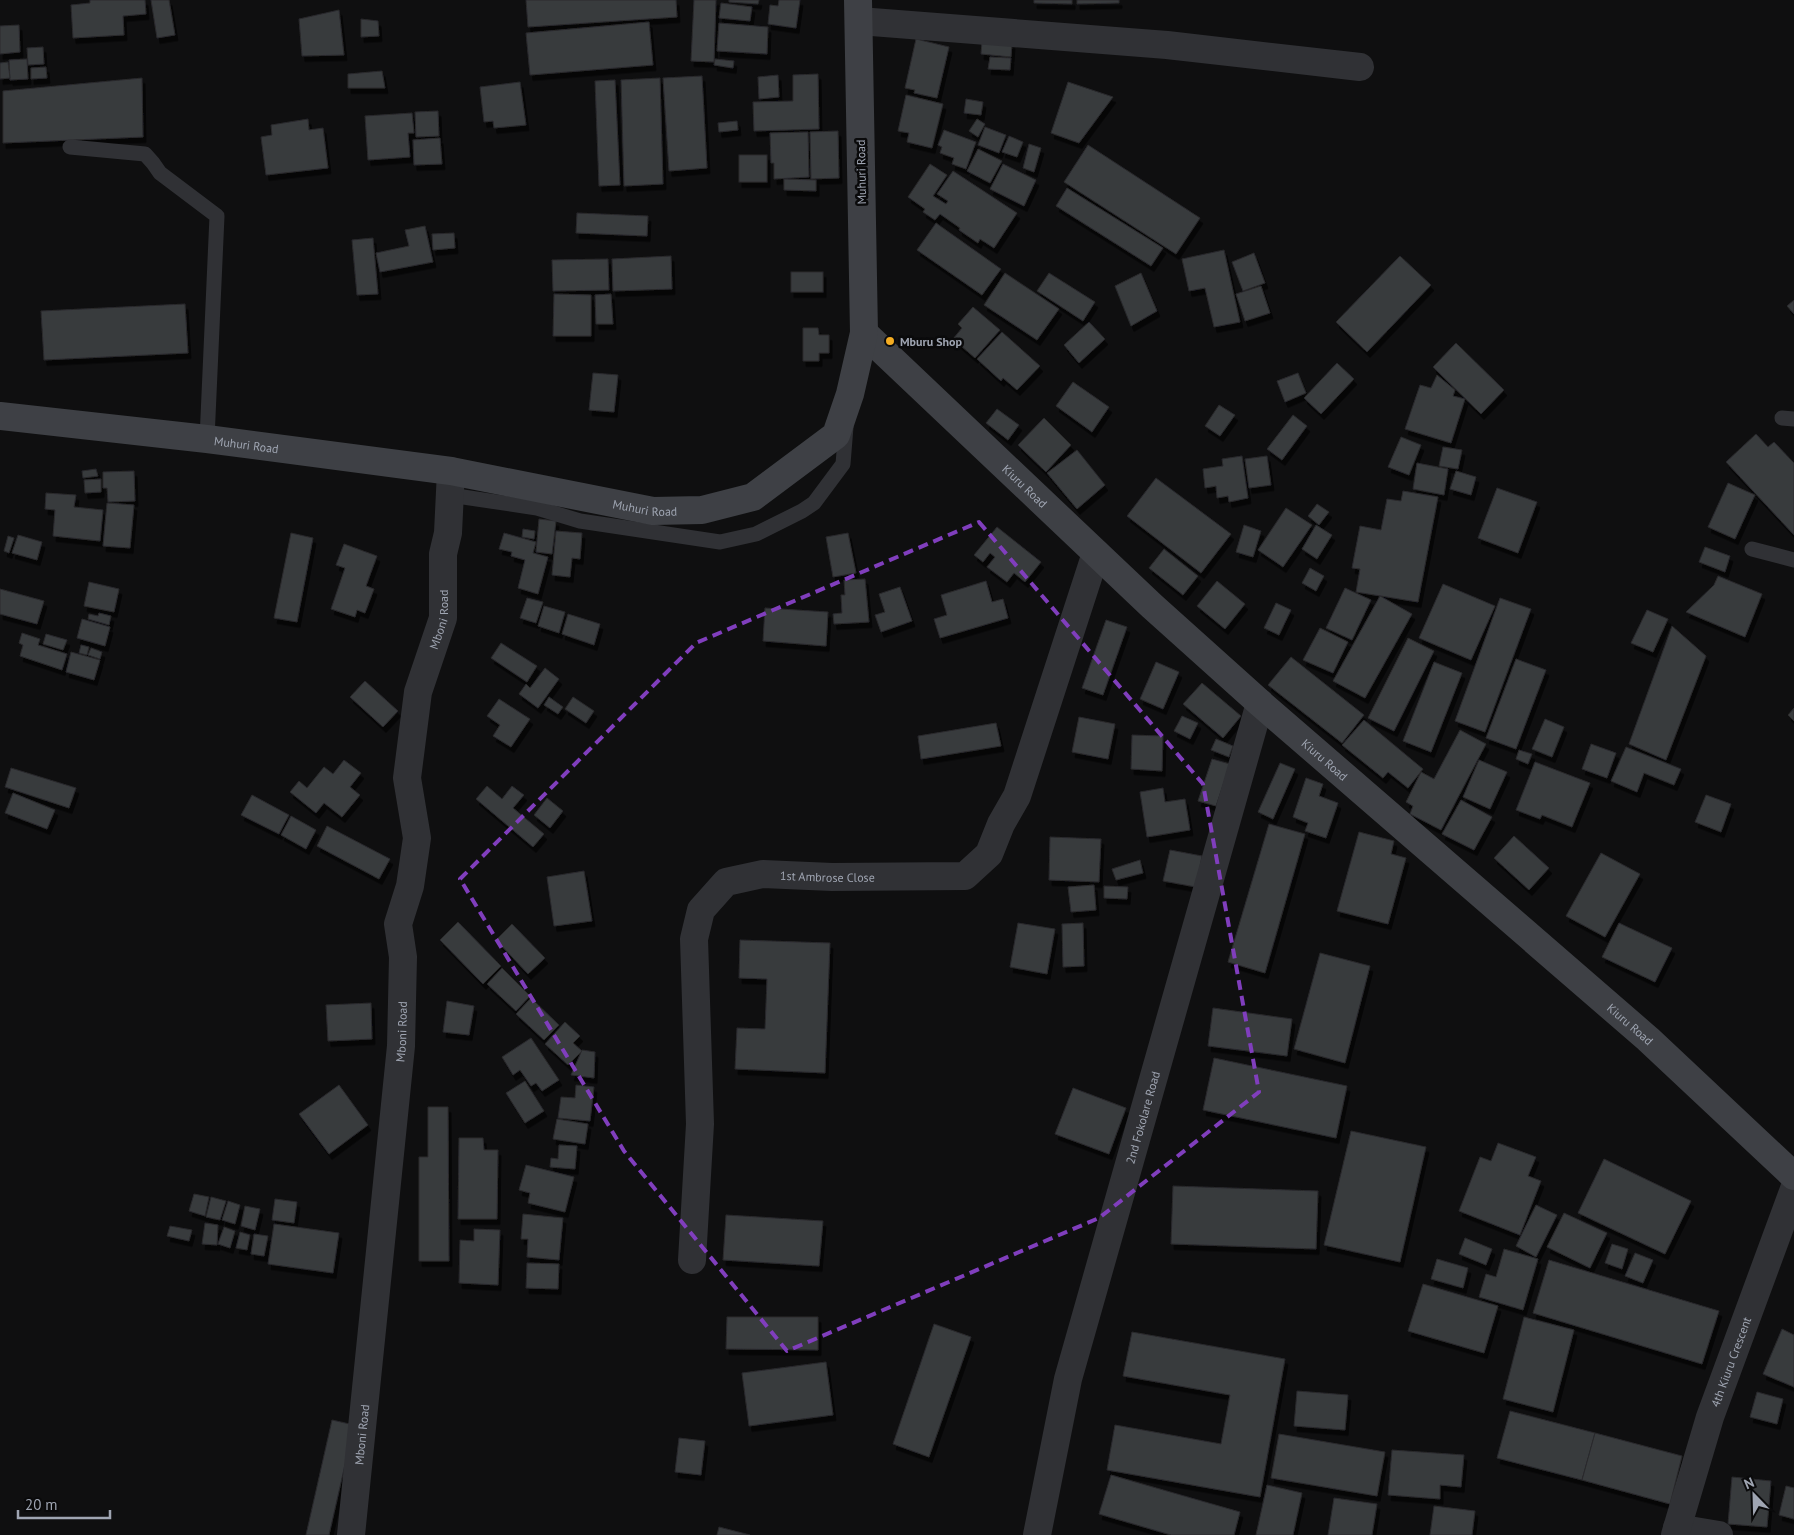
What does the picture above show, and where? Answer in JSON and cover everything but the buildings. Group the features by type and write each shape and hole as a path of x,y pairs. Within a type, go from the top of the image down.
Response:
{"main road":[{"name":"Muhuri Road","path":"0,416 207,439 451,483 653,511 702,510 753,497 836,436 850,394 864,333 858,11"},
{"name":"Kiuru Road","path":"864,333 1152,606 1260,703 1648,1040 1794,1176"}],"street":[{"path":"858,11 1360,67"},
{"name":"Mboni Road","path":"351,1535 402,1046 403,957 398,924 410,886 416,838 407,778 418,692 443,618 443,554 448,533 451,483"},
{"name":"1st Ambrose Close","path":"692,1260 700,1124 694,939 701,910 726,882 763,874 832,877 965,876 989,854 1001,824 1017,796 1096,553"},
{"name":"2nd Fokolare Road","path":"1037,1535 1068,1379 1260,703"},
{"name":"4th Kiuru Crescent","path":"1676,1531 1710,1417 1794,1189"},
{"path":"1676,1531 1719,1535"}],"lane":[{"path":"70,147 145,154 160,172 217,216 207,439"},
{"path":"451,483 580,521 720,542 756,534 814,503 843,464 850,394"},
{"path":"1752,549 1794,560"}],"highlighted area":[{"path":"979,522 1203,784 1259,1092 1099,1218 787,1351 624,1151 460,879 696,643"}],"place":[{"name":"Mburu Shop","path":"890,341"}]}
